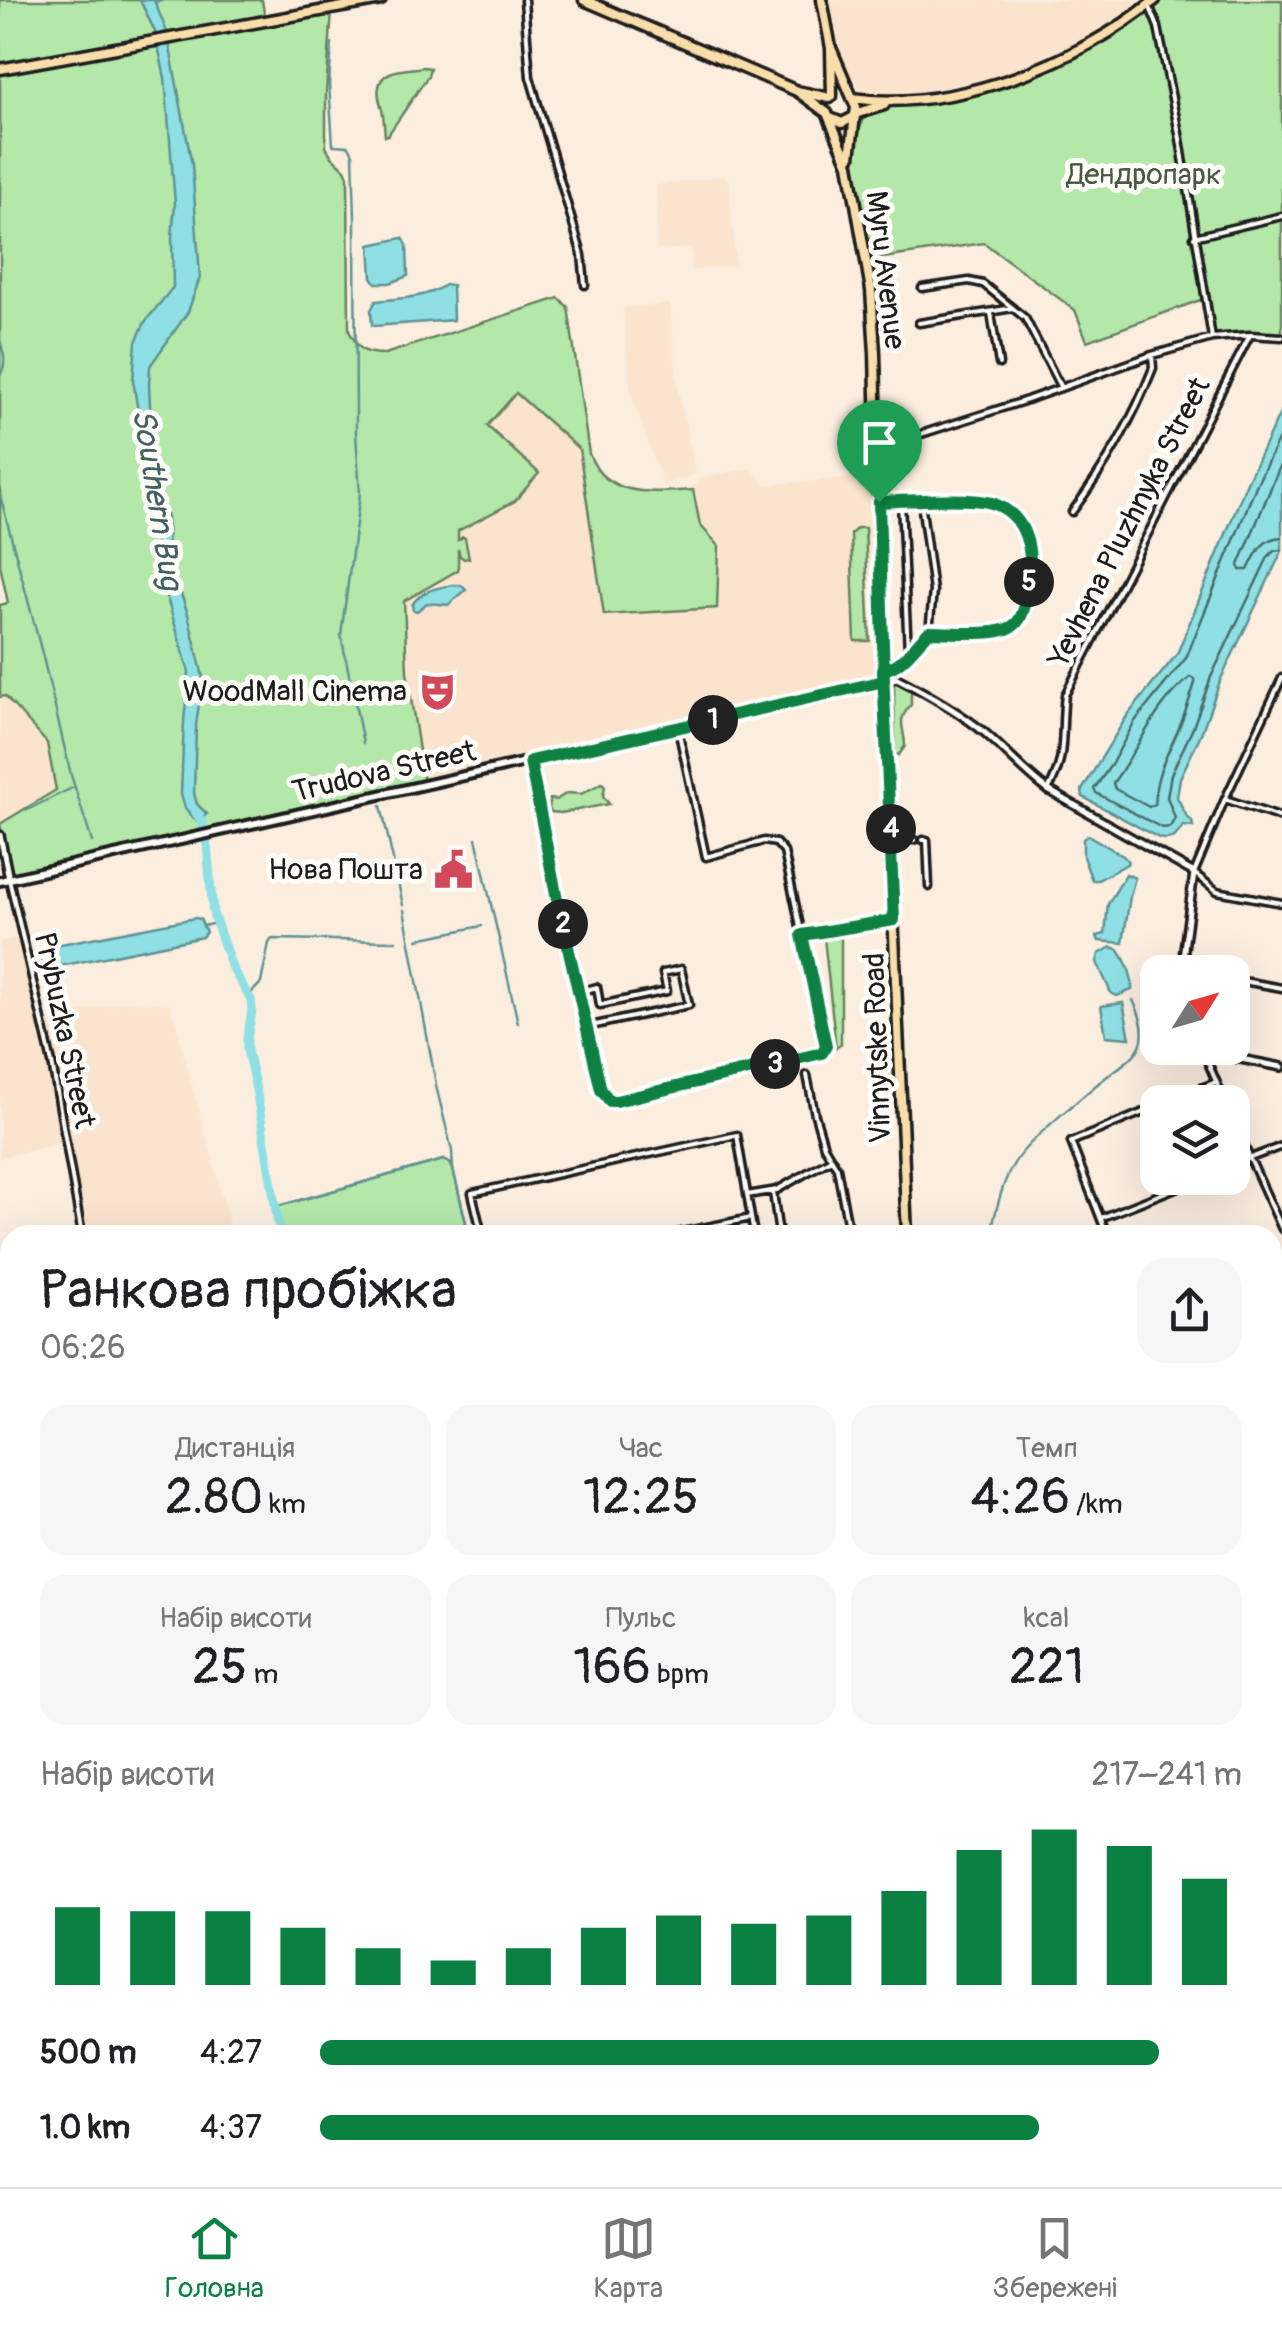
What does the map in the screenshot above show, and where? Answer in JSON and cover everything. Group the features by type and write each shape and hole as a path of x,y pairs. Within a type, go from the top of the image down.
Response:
{"main road":[{"path":"0,69 381,0"},
{"path":"584,0 797,91 831,97 841,93 892,102"},
{"path":"822,0 831,48 828,116"},
{"path":"797,91 828,116 849,122 855,115 892,102 964,90 1039,67 1098,38 1152,2"},
{"path":"831,48 856,107 855,115"},
{"name":"Myru Avenue","path":"849,164 855,115"},
{"name":"Myru Avenue","path":"828,116 849,164 871,290 891,838"},
{"name":"Trudova Street","path":"4,880 884,681"},
{"name":"Vinnytske Road","path":"891,838 908,1225"}],"street":[{"path":"524,0 530,77 582,255 585,285"},
{"path":"1152,2 1212,338"},
{"path":"1194,238 1282,216"},
{"path":"922,288 983,284 1024,318 1062,388"},
{"path":"919,322 1013,308"},
{"path":"990,313 999,364"},
{"name":"Yevhena Pluzhnyka Street","path":"1048,790 1062,759 1065,696 1250,335"},
{"path":"877,439 914,436 1212,338 1282,337"},
{"path":"1072,512 1118,442 1154,368 1152,355"},
{"path":"879,502 990,502 1006,510 1022,528 1031,564 1026,604 1020,618 1010,628 996,631 929,632"},
{"path":"901,502 907,654"},
{"path":"883,670 899,664 929,632 932,580 921,502"},
{"path":"884,681 897,678 982,731 1048,790 1194,873 1217,891 1282,903"},
{"path":"1183,955 1194,873 1282,678"},
{"path":"530,761 601,1090 610,1101 822,1053 826,1046 784,852 776,843 764,842 706,856 678,728"},
{"path":"1225,799 1282,818"},
{"name":"Prybuzka Street","path":"0,835 4,880 52,1062 80,1225"},
{"path":"891,838 914,840"},
{"path":"923,840 929,887"},
{"path":"802,935 894,920"},
{"path":"578,992 596,987 600,1005 650,994 667,990 663,973 681,969 688,1005 586,1026"},
{"path":"1250,982 1282,988"},
{"path":"1250,1060 1282,1066"},
{"path":"1209,1065 1217,1085"},
{"path":"807,1074 824,1146 837,1168 849,1225"},
{"path":"1208,1085 1216,1082"},
{"path":"1103,1225 1071,1142 1140,1113"},
{"path":"480,1225 472,1193 737,1134 753,1225"},
{"path":"1280,1225 1250,1158 1282,1146"},
{"path":"748,1194 773,1192 832,1158"},
{"path":"773,1192 778,1225"},
{"path":"1101,1218 1159,1195"},
{"path":"717,1225 752,1218"}],"shaded area":[{"path":"829,0 1152,0 1076,49 1000,79 941,94 878,100 863,93 844,73"},
{"path":"724,176 729,181 736,266 692,270 691,248 657,250 657,185"},
{"path":"670,304 678,390 696,474 663,485 631,395 623,308"},
{"path":"516,393 579,449 604,615 700,525 693,490 701,478 750,468 765,485 876,476 881,679 424,783 407,672 404,601 458,570 458,531 515,501 539,473 486,426"},
{"path":"5,696 47,743 56,790 0,823 0,697"},
{"path":"23,937 52,1063 65,1142 0,1158 0,941"},
{"path":"124,1002 170,1004 229,1225 84,1225 48,1019"}],"green space":[{"path":"0,0 262,0 265,19 0,67"},
{"name":"Дендропарк","path":"1159,0 1282,0 1282,335 1214,335 1206,298 1087,341 1075,310 984,243 869,260 851,163 852,144 864,119 893,104 942,98 1040,69"},
{"path":"332,11 326,147 348,176 349,331 356,343 367,352 385,354 559,298 568,307 593,462 610,481 633,490 693,490 700,525 719,546 717,608 604,615 579,449 516,393 487,426 539,473 515,501 458,531 458,540 465,538 469,558 460,556 458,549 458,570 404,601 407,672 424,783 11,876 0,824 56,790 47,743 5,696 0,697 0,605 8,603 0,565 0,71"},
{"path":"430,68 428,76 385,136 381,80 394,72"},
{"path":"857,528 865,528 870,641 855,641 851,534"},
{"path":"897,680 911,689 911,705 902,720 905,746 899,755 895,754"},
{"path":"602,783 603,796 609,804 551,812 550,799 567,793 581,794"},
{"path":"841,932 841,1044 836,1048 824,938"},
{"path":"443,1160 453,1169 467,1225 278,1225 275,1207"}],"water":[{"path":"140,0 154,0 167,32 192,165 200,277 188,312 150,366 149,385 153,469 167,518 168,556 188,614 203,677 196,725 194,793 197,804 207,814 197,822 185,808 181,794 189,672 156,561 156,530 147,504 133,380 136,342 145,322 173,287 175,204 165,78 155,32"},
{"path":"403,238 407,245 408,276 376,283 372,277 370,245"},
{"path":"452,285 453,320 372,325 371,310 376,301 420,295"},
{"path":"1282,409 1282,551 1220,681 1180,778 1177,797 1193,827 1183,826 1173,837 1159,838 1083,797 1082,790 1127,716 1177,654 1247,482"},
{"path":"453,585 466,590 448,605 427,603 413,610 412,605 425,593"},
{"path":"1088,835 1123,856 1127,864 1092,880 1083,857 1083,839"},
{"path":"1126,874 1135,878 1123,943 1099,941 1097,936 1105,934 1108,904"},
{"path":"200,919 206,932 202,937 46,969 40,965 37,952 51,946"},
{"path":"1111,947 1121,953 1131,979 1132,990 1117,996 1111,993 1097,962 1099,954"},
{"path":"1123,1003 1130,1038 1106,1036 1101,1006"}],"waterway":[{"path":"158,2 163,0"},
{"path":"332,43 329,84 333,145 349,146 353,154 360,494 341,635 363,743"},
{"path":"0,340 4,354 0,376"},
{"path":"0,495 71,775 92,842"},
{"path":"27,810 74,787"},
{"path":"381,806 403,905"},
{"name":"Southern Bug","path":"196,813 207,844 213,913 232,968 251,1000 247,1050 278,1225"},
{"path":"476,838 518,1023"},
{"path":"404,910 467,1225"},
{"path":"203,926 216,923"},
{"path":"418,939 482,926"},
{"path":"249,995 261,983 272,939 396,941"},
{"path":"993,1225 1002,1189 1018,1158 1050,1124 1136,1052 1143,1031 1133,1000"},
{"path":"275,1207 443,1160 452,1167"}],"place":[{"name":"WoodMall Cinema","path":"437,691"},
{"name":"Нова Пошта","path":"453,869"}],"route":[{"path":"879,502 884,681 530,761 601,1090 610,1101 822,1053 826,1046 802,935 894,920 890,810 883,670 890,669 899,664 929,632 996,631 1018,623 1026,604 1031,564 1022,528 1013,515 990,502 879,502"}]}
